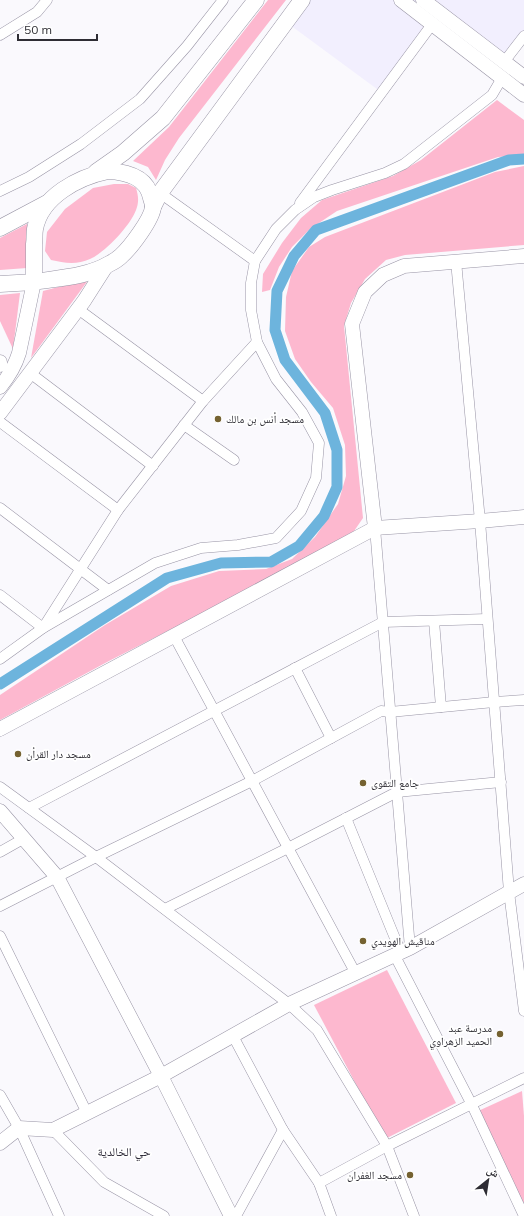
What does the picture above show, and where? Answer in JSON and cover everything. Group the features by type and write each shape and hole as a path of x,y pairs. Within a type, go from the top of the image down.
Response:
{"main road":[{"path":"0,387 16,364 19,353 34,282 35,229 39,216 47,204 62,190 91,175 123,153 163,118 256,0"},
{"path":"0,284 34,282 83,274 107,265 121,256 140,232 160,192 302,0"},
{"path":"401,0 433,23 524,95"},
{"path":"423,0 524,76"},
{"path":"91,175 108,171 120,172 133,176 143,182 150,192 153,207"},
{"path":"0,228 47,204"},
{"path":"374,528 352,324 365,292 384,275 404,266 524,256"},
{"path":"0,413 78,309 107,265"},
{"path":"0,729 374,528 524,517"},
{"path":"0,811 57,877 232,1216"},
{"path":"0,1143 19,1128 53,1130 87,1114 161,1076 289,1004 402,953 524,884"}],"street":[{"path":"0,35 37,12 47,0"},
{"path":"0,191 29,177 81,144 140,99 187,46 223,0"},
{"path":"0,659 42,628 155,563 201,548 238,545 276,538 301,511 316,478 319,443 302,412 276,379 257,342 251,310 251,283 255,262 276,229 295,210 433,23"},
{"path":"504,62 522,43"},
{"path":"295,210 314,197 404,164 492,95 502,78"},
{"path":"160,192 255,262"},
{"path":"456,261 480,521 509,892 524,1011"},
{"path":"78,309 203,402"},
{"path":"42,628 118,510 203,402 257,342"},
{"path":"30,373 153,466"},
{"path":"0,422 118,510"},
{"path":"184,425 234,460"},
{"path":"0,508 108,590"},
{"path":"374,528 397,792 402,953"},
{"path":"0,595 42,628"},
{"path":"29,808 383,622 487,619"},
{"path":"434,621 441,707"},
{"path":"174,636 356,974"},
{"path":"295,668 331,738"},
{"path":"0,906 96,857 252,781 381,711 390,712 524,700"},
{"path":"165,909 397,792 501,782"},
{"path":"0,787 96,857 289,1004 317,1030 387,1146 414,1216"},
{"path":"346,818 402,953 524,1216"},
{"path":"0,852 23,839"},
{"path":"0,936 87,1114"},
{"path":"233,1036 283,1130 319,1183 331,1216"},
{"path":"319,1183 387,1146 524,1078"},
{"path":"0,1095 19,1128 59,1216"},
{"path":"53,1130 104,1182 164,1216"},
{"path":"236,1216 283,1130"}],"shaded area":[{"path":"268,0 286,0 179,138 165,160 156,180 148,167 133,161 169,127"},
{"path":"302,0 524,0 524,36 504,62 433,23 381,92 286,22"},
{"path":"497,100 524,120 524,155 498,157 337,211 310,229 292,247 279,267 270,290 262,292 263,274 282,243 301,218 322,200 393,176 421,160"},
{"path":"524,166 524,245 405,255 386,260 365,279 351,303 344,326 363,518 352,534 275,576 107,662 0,720 0,695 105,625 171,586 219,571 266,569 292,559 315,537 338,504 346,476 345,445 333,408 311,382 295,359 285,331 286,297 292,271 309,247 325,237 495,172"},
{"path":"114,184 128,184 136,188 138,200 137,207 125,229 104,250 90,259 70,263 51,260 45,251 47,232 65,209 93,188"},
{"path":"27,224 27,268 0,270 0,238"},
{"path":"89,279 31,358 43,291"},
{"path":"20,293 13,349 0,321 0,295"},
{"path":"387,970 456,1103 385,1139 314,1005"},
{"path":"522,1091 524,1116 523,1203 476,1112"}],"waterway":[{"path":"0,684 167,578 221,563 271,562 299,546 324,516 337,487 337,450 325,413 285,360 275,330 277,291 294,256 316,230 509,160 524,159"}],"place":[{"name":"مسجد أنس بن مالك","path":"218,419"},
{"name":"مسجد دار القرأن","path":"18,754"},
{"name":"جامع التقوى","path":"363,783"},
{"name":"مناقيش الهويدي","path":"363,941"},
{"name":"مدرسة عبد الحميد الزهراوي","path":"500,1034"},
{"name":"مسجد الغفران","path":"410,1175"}],"district":[{"name":"حي الخالدية","path":"124,1152"}]}
